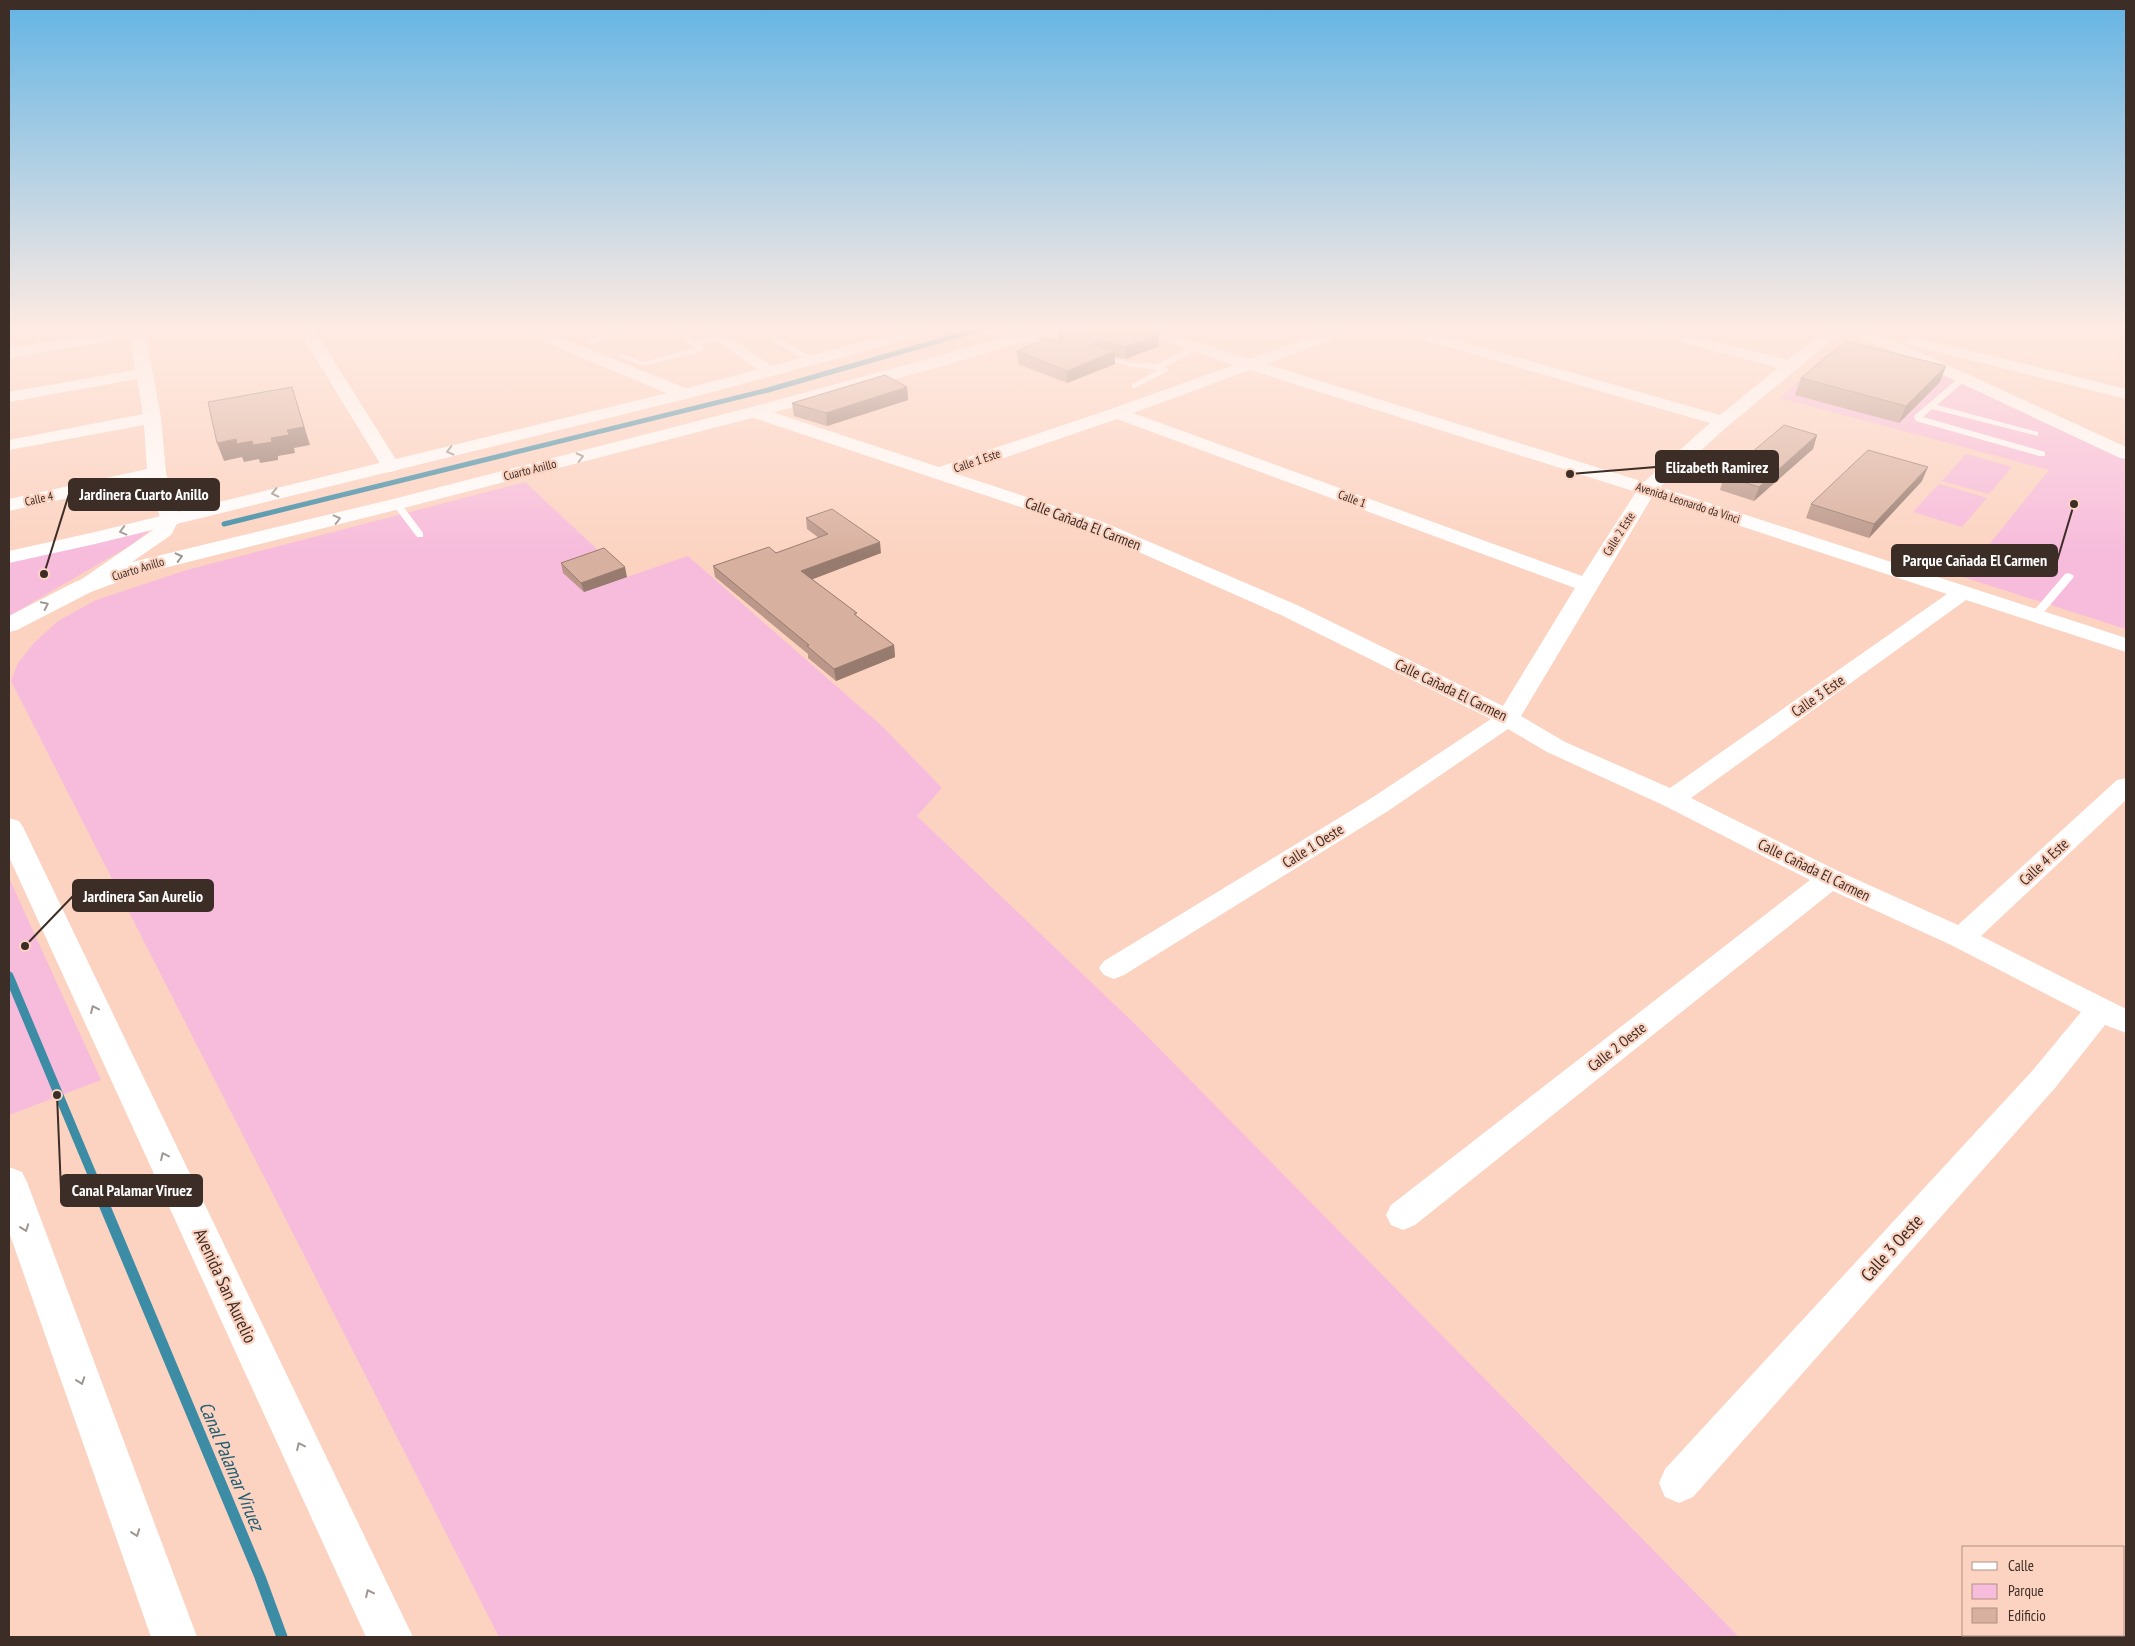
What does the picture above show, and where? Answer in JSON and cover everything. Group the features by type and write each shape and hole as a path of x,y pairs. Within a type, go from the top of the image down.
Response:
{"main road":[{"name":"Cuarto Anillo","path":"9,557 96,538 170,518 648,403"},
{"name":"Cuarto Anillo","path":"9,625 83,587 128,570 397,504 754,412 777,403"},
{"name":"Avenida San Aurelio","path":"9,827 390,1637"},
{"path":"9,1182 174,1637"}],"street":[{"path":"83,587 164,531 170,518 157,473 149,403"},
{"path":"352,403 391,466"},
{"name":"Calle 1 Este","path":"938,474 1145,403"},
{"name":"Avenida Leonardo da Vinci","path":"1372,403 1647,489 2126,645"},
{"path":"1660,403 1723,421"},
{"name":"Calle 2 Este","path":"1508,718 1647,489 1745,403"},
{"path":"2017,403 2126,454"},
{"name":"Calle Cañada El Carmen","path":"754,412 1096,526 1289,610 1508,718 1556,747 1672,799 1830,879 1961,938 2114,1015"},
{"name":"Calle 1","path":"1117,413 1587,585"},
{"path":"9,445 152,418"},
{"name":"Calle 4","path":"9,505 157,473"},
{"name":"Calle 3 Este","path":"1672,799 1963,592"},
{"name":"Calle 1 Oeste","path":"1114,968 1379,805 1508,718"},
{"name":"Calle 4 Este","path":"1961,938 2126,786"},
{"name":"Calle 2 Oeste","path":"1403,1215 1830,879"},
{"name":"Calle 3 Oeste","path":"1679,1483 2044,1079 2114,1015"}],"lane":[{"path":"1934,403 1918,417 1923,422 2042,454"},
{"path":"1930,406 2035,434"},
{"path":"397,504 420,535"},
{"path":"2036,616 2069,576"}],"green space":[{"path":"1798,403 2013,403 2126,454 2126,629 1963,577 2049,470"},
{"path":"1966,454 2012,467 1989,494 1942,481"},
{"path":"525,482 627,577 688,556 883,727 942,788 917,816 1136,1025 1739,1637 499,1637 11,681 18,663 34,643 58,621 96,600 187,570"},
{"path":"1939,484 1987,498 1962,527 1913,512"},
{"path":"153,528 131,545 9,616 9,561"},
{"path":"9,878 101,1080 9,1115"}],"building":[{"path":"208,403 297,403 304,427 287,430 289,435 271,438 272,442 253,445 252,441 237,444 236,439 217,443"},
{"path":"793,403 858,403 826,413"},
{"path":"1894,403 1909,403 1906,406"},
{"path":"1784,425 1817,435 1759,487 1724,476"},
{"path":"1868,450 1928,467 1874,524 1811,504"},
{"path":"832,509 880,542 801,571 857,613 854,614 894,645 834,669 807,646 809,645 713,566 769,547 776,553 828,534 806,518"},
{"path":"604,548 625,567 581,583 561,563"}],"waterway":[{"path":"224,524 716,403"},
{"name":"Canal Palamar Viruez","path":"9,976 94,1179"},
{"name":"Canal Palamar Viruez","path":"93,1178 260,1577 282,1637"}],"place":[{"name":"Elizabeth Ramirez","path":"1570,474"},
{"name":"Parque Cañada El Carmen","path":"2074,504"},
{"name":"Jardinera Cuarto Anillo","path":"44,574"},
{"name":"Jardinera San Aurelio","path":"25,946"},
{"name":"Canal Palamar Viruez","path":"57,1095"}]}
